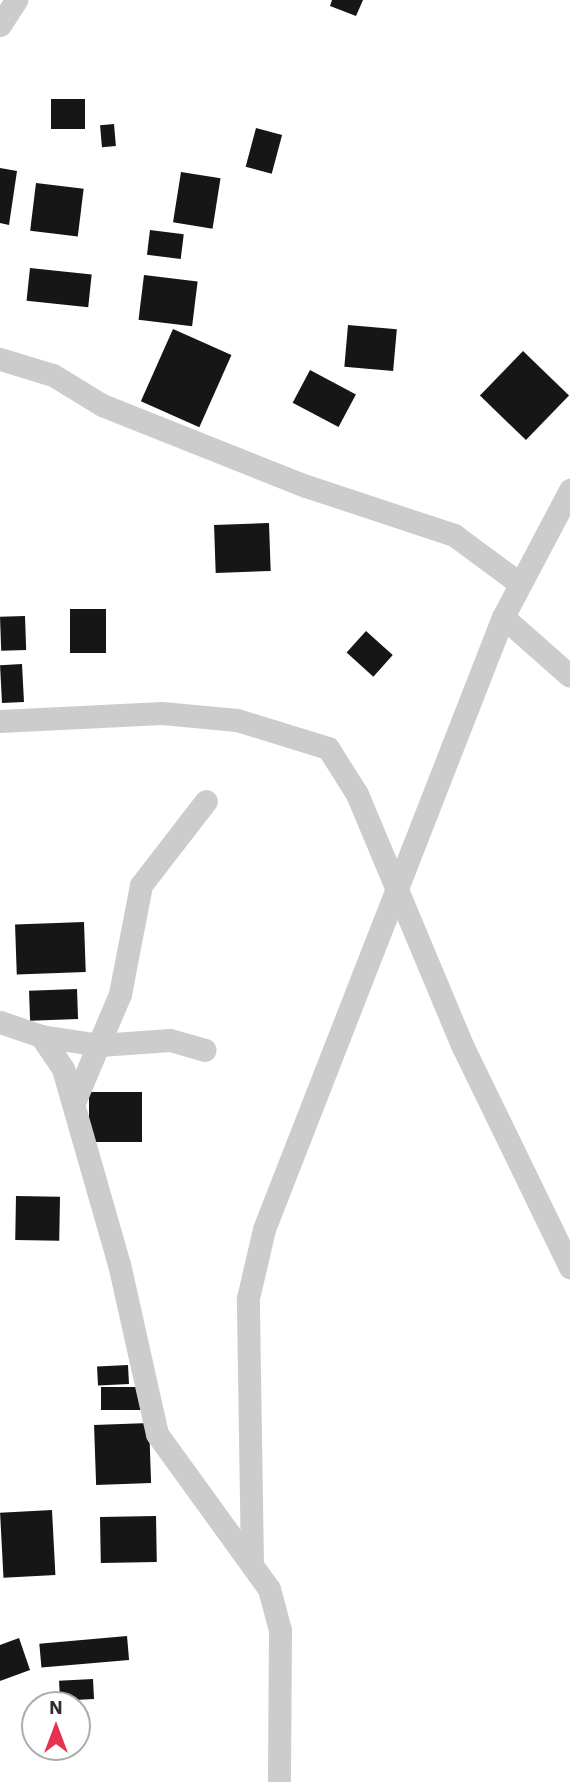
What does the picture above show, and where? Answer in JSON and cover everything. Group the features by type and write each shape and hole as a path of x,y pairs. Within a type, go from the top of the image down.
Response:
{"street":[{"path":"0,26 16,0"},
{"path":"0,359 53,375 102,405 306,486 454,536 519,583"},
{"path":"252,1564 248,1298 264,1229 503,617 570,490"},
{"path":"503,617 570,676"},
{"path":"0,722 162,713 237,720 328,748 357,794 463,1047 570,1267"},
{"path":"75,1100 120,994 141,885 206,801"},
{"path":"0,1022 41,1036 100,1045 137,1038 205,1050"},
{"path":"41,1036 75,1100 157,1434 269,1589 280,1630 279,1782"}],"building":[{"path":"332,0 363,0 356,16 330,6"},
{"path":"51,99 85,99 85,129 51,129"},
{"path":"114,124 116,146 102,147 100,125"},
{"path":"256,128 282,135 272,174 246,167"},
{"path":"0,168 17,171 9,225 0,223"},
{"path":"181,172 221,178 213,229 173,222"},
{"path":"36,183 84,189 78,236 30,231"},
{"path":"150,230 184,234 181,259 147,255"},
{"path":"30,268 92,274 88,307 27,301"},
{"path":"144,275 198,282 192,326 139,320"},
{"path":"348,325 397,329 393,371 344,367"},
{"path":"173,329 231,355 199,427 141,401"},
{"path":"523,351 569,395 526,440 480,396"},
{"path":"310,370 356,394 339,427 293,403"},
{"path":"269,523 271,571 216,573 214,525"},
{"path":"70,609 106,609 106,653 70,653"},
{"path":"25,616 26,650 1,651 0,617"},
{"path":"366,631 393,655 373,677 347,653"},
{"path":"22,664 24,702 2,703 0,665"},
{"path":"84,922 86,972 17,974 15,924"},
{"path":"77,989 78,1019 30,1021 29,991"},
{"path":"89,1092 142,1092 142,1142 89,1142"},
{"path":"16,1196 60,1197 59,1241 15,1240"},
{"path":"128,1365 129,1384 98,1386 97,1367"},
{"path":"101,1387 142,1387 142,1410 101,1410"},
{"path":"149,1423 151,1483 96,1485 94,1425"},
{"path":"52,1510 55,1575 3,1578 0,1513"},
{"path":"156,1516 157,1562 101,1563 100,1517"},
{"path":"127,1636 129,1660 41,1668 39,1644"},
{"path":"19,1638 30,1670 0,1681 0,1645"},
{"path":"93,1679 94,1699 91,1699 91,1691 60,1691 59,1681"}]}
